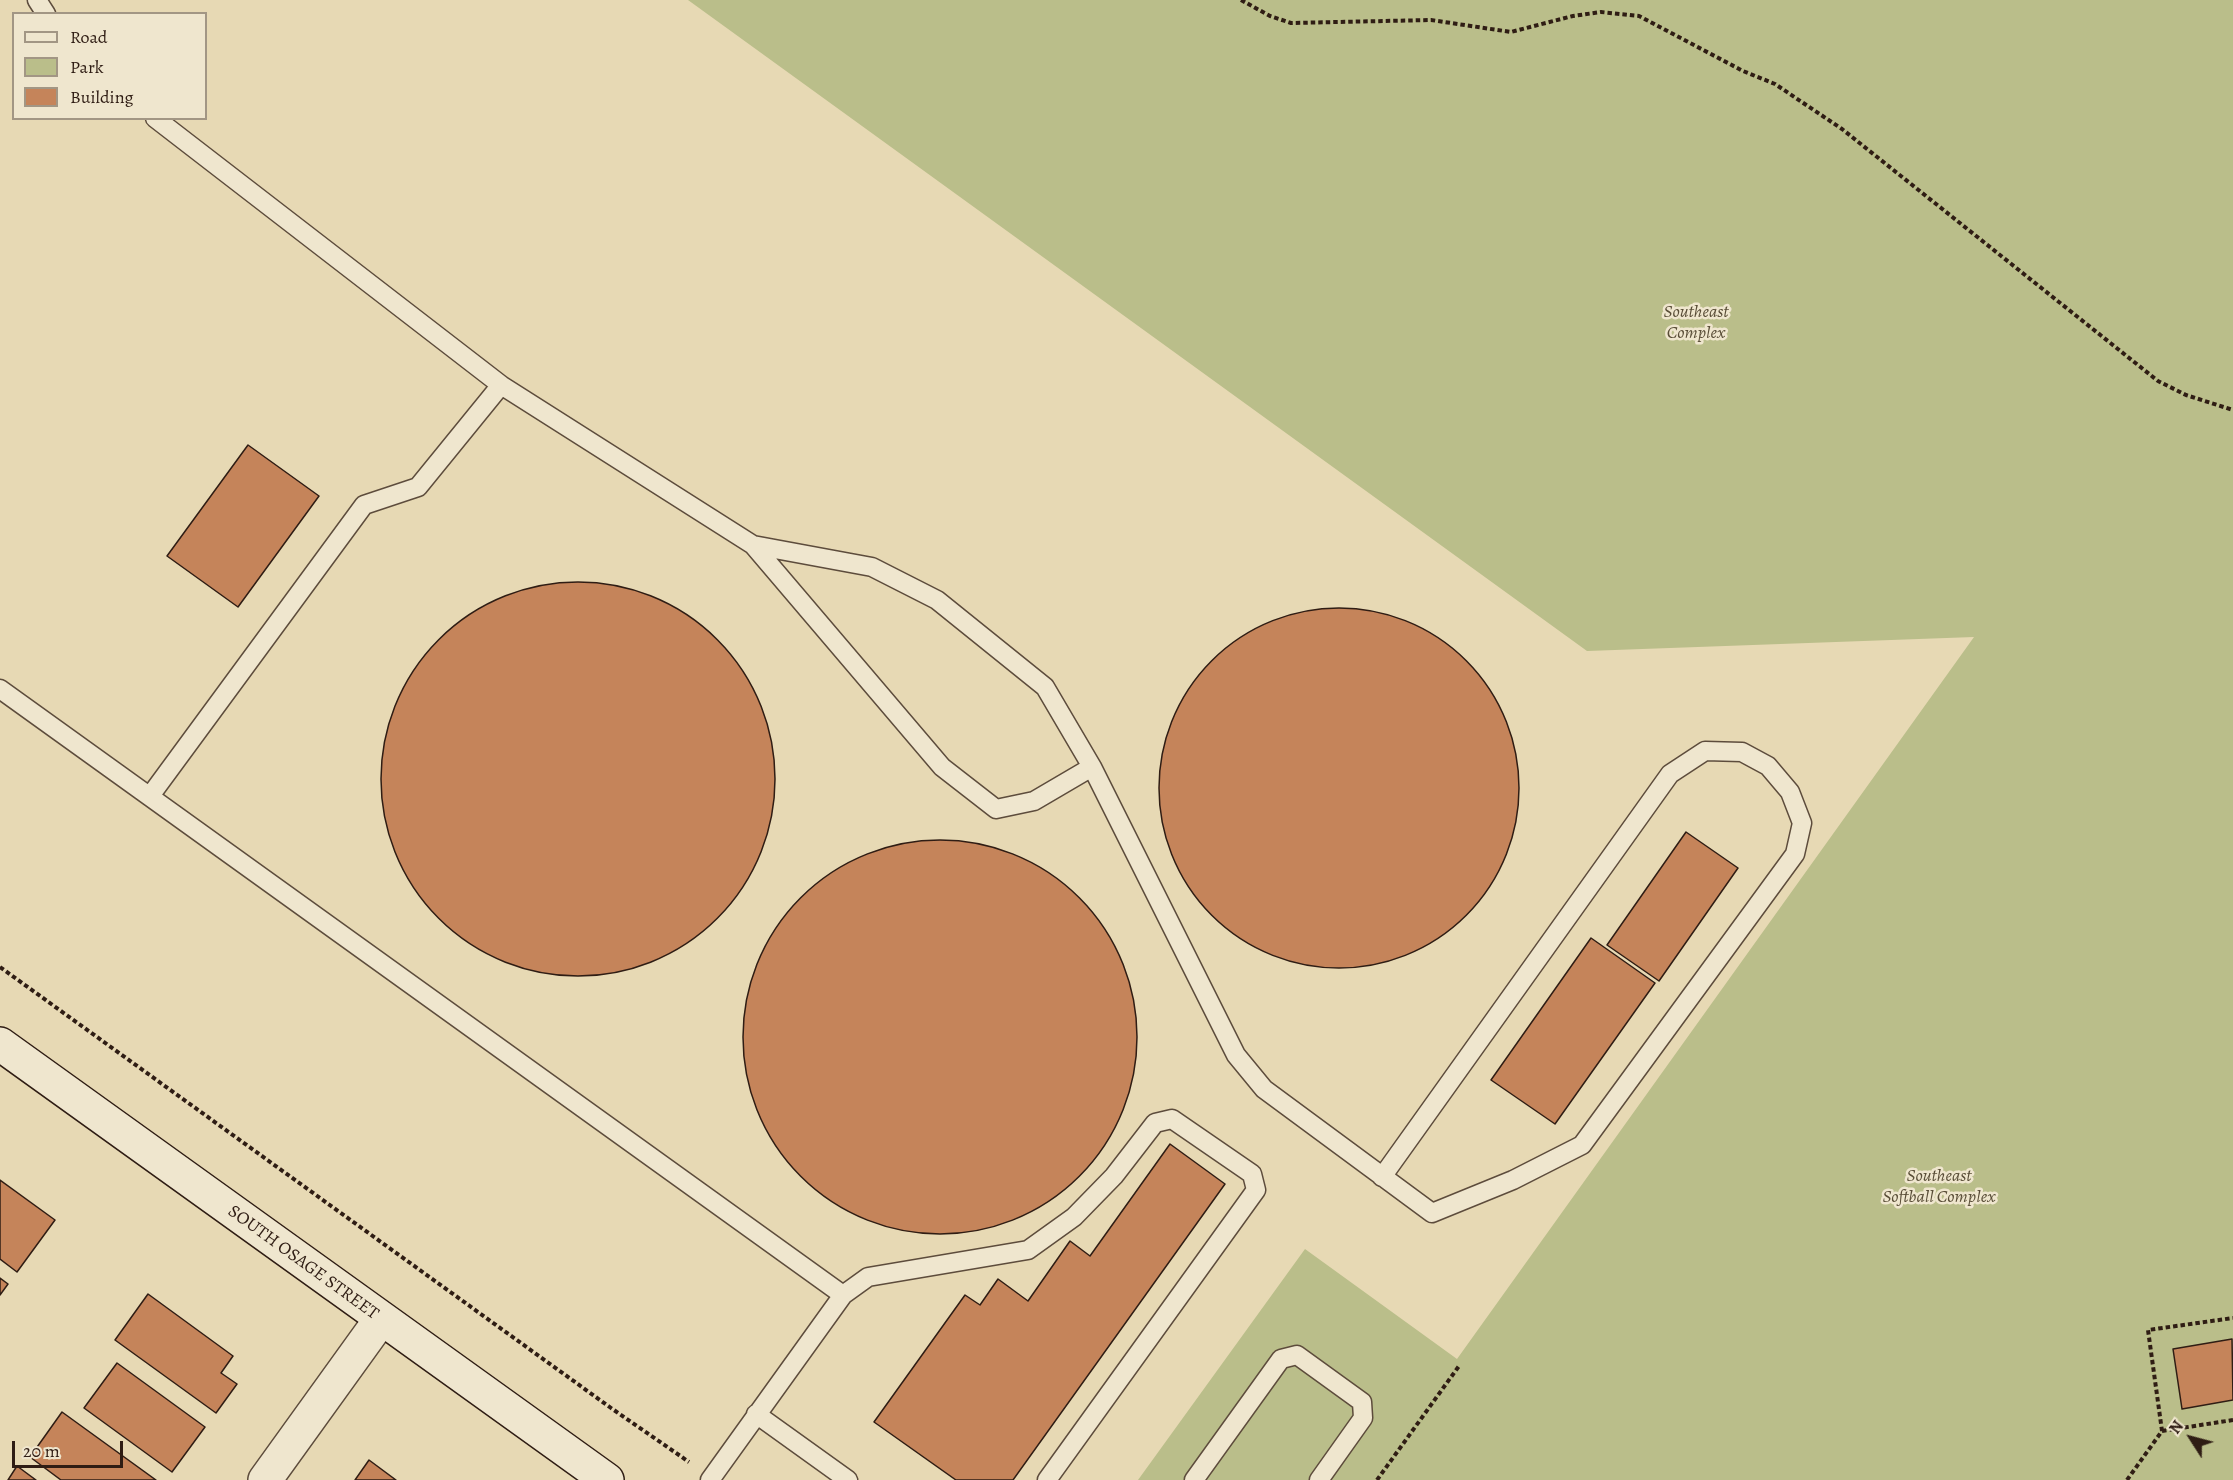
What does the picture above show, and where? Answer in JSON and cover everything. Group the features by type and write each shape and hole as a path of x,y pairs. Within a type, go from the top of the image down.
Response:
{"main road":[{"name":"SOUTH OSAGE STREET","path":"0,1044 381,1319 590,1475"},
{"path":"265,1480 381,1319"}],"lane":[{"path":"158,120 501,385 753,545 942,767 996,809 1034,801 1092,767"},
{"path":"150,796 364,505 418,487 501,385"},
{"path":"753,545 872,567 937,600 1045,687 1092,767 1236,1055 1263,1089 1382,1178 1432,1212 1513,1180 1582,1145 1795,854 1802,823 1790,792 1768,766 1742,752 1705,751 1670,774 1382,1178"},
{"path":"0,689 843,1295"},
{"path":"710,1479 843,1295 868,1277 1028,1250 1074,1217 1114,1176 1155,1124 1172,1119 1252,1174 1256,1190 1047,1480"},
{"path":"1194,1480 1281,1359 1296,1355 1362,1402 1363,1418 1319,1480"},
{"path":"756,1414 848,1480"}],"path":[{"path":"1241,0 1270,16 1291,23 1431,20 1511,32 1573,16 1601,12 1639,16 1743,71 1775,84 1804,103 1842,129 2158,381 2186,394 2233,410"},
{"path":"0,967 710,1479"},
{"path":"2127,1480 2162,1431 2148,1330 2233,1318"},
{"path":"1377,1480 1459,1366"},
{"path":"2162,1431 2233,1420"}],"green space":[{"name":"Southeast Complex","path":"688,0 2233,0 2233,1480 1138,1480 1305,1249 1457,1359 1974,637 1587,651"}],"building":[{"path":"248,445 319,496 238,607 167,556"},
{"path":"578,582 616,586 653,597 687,615 717,640 742,670 760,704 771,741 775,779 771,817 760,854 742,888 717,918 687,943 653,961 616,972 578,976 540,972 503,961 469,943 439,918 414,888 396,854 385,817 381,779 385,741 396,704 414,670 439,640 469,615 503,597 540,586"},
{"path":"1339,608 1374,612 1408,622 1439,639 1466,661 1488,688 1505,719 1515,753 1519,788 1515,823 1505,857 1488,888 1466,915 1439,937 1408,954 1374,964 1339,968 1304,964 1270,954 1239,937 1212,915 1190,888 1173,857 1163,823 1159,788 1163,753 1173,719 1190,688 1212,661 1239,639 1270,622 1304,612"},
{"path":"1686,832 1738,868 1659,981 1607,945"},
{"path":"940,840 978,844 1015,855 1049,873 1079,898 1104,928 1122,962 1133,999 1137,1037 1133,1075 1122,1112 1104,1146 1079,1176 1049,1201 1015,1219 978,1230 940,1234 902,1230 865,1219 831,1201 801,1176 776,1146 758,1112 747,1075 743,1037 747,999 758,962 776,928 801,898 831,873 865,855 902,844"},
{"path":"1591,938 1655,983 1555,1124 1491,1080"},
{"path":"1170,1144 1225,1184 1013,1480 956,1480 874,1422 965,1295 980,1305 998,1279 1028,1301 1070,1241 1090,1256"},
{"path":"0,1180 55,1220 17,1272 0,1259"},
{"path":"0,1278 8,1284 0,1295"},
{"path":"148,1294 233,1356 221,1373 237,1384 216,1413 115,1340"},
{"path":"2232,1339 2233,1400 2182,1409 2173,1349"},
{"path":"117,1363 205,1427 172,1472 84,1408"},
{"path":"62,1412 156,1480 61,1480 30,1457"},
{"path":"369,1460 396,1480 355,1480"},
{"path":"17,1466 36,1480 8,1480"}],"park label":[{"name":"Southeast Softball Complex","path":"1939,1187"}]}
